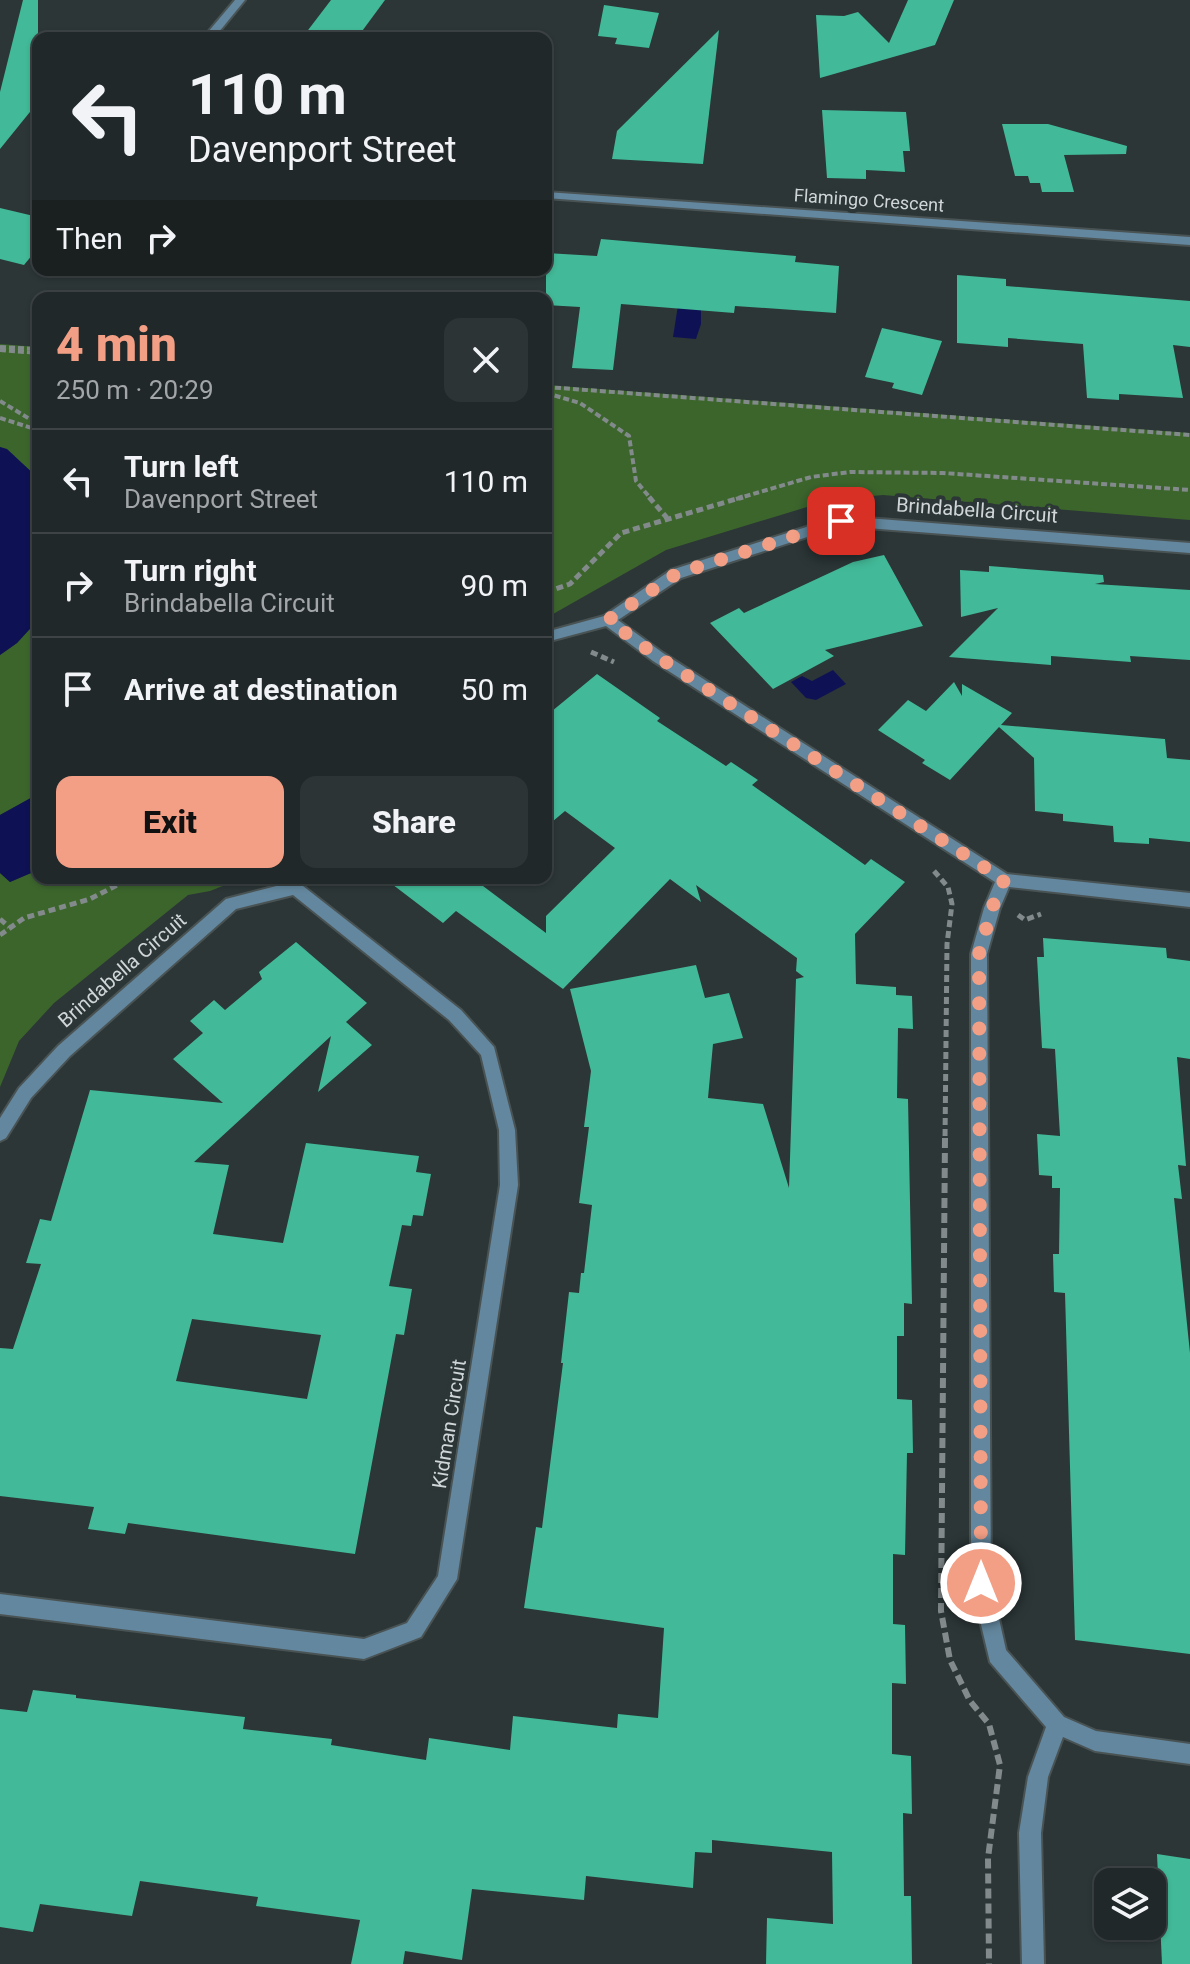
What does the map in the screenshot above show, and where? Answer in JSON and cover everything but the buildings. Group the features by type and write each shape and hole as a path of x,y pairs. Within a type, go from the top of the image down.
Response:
{"street":[{"path":"213,32 240,0"},
{"name":"Flamingo Crescent","path":"552,195 1190,241"},
{"name":"Brindabella Circuit","path":"552,635 608,620 676,574 841,521 1190,548"},
{"path":"608,620 658,657 1004,880 1190,900"},
{"path":"1004,880 992,908 979,954 981,1583 997,1655 1057,1724 1095,1741 1190,1754"},
{"name":"Brindabella Circuit","path":"0,1133 25,1093 64,1051 231,904 293,884"},
{"name":"Kidman Circuit","path":"0,1604 364,1649 414,1630 447,1579 509,1185 507,1130 488,1052 455,1015 297,884"},
{"path":"1033,1964 1030,1833 1038,1777 1057,1724"}],"path":[{"path":"0,348 32,351"},
{"path":"552,387 1190,435"},
{"path":"552,394 568,395 584,403 629,436 636,481 667,518"},
{"path":"0,401 32,423"},
{"path":"0,418 32,426"},
{"path":"577,650 590,651 622,668"},
{"path":"923,862 942,878 952,895 954,906 947,944 941,1611 950,1660 970,1701 989,1724 1000,1765 988,1858 989,1964"},
{"path":"0,935 24,918 90,899 119,884"},
{"path":"952,895 962,898"},
{"path":"0,919 9,927"}],"green space":[{"path":"0,344 32,347 32,473 0,447"},
{"path":"552,385 1190,433 1190,520 883,495 830,500 666,550 552,615"},
{"path":"32,627 32,797 0,815 0,655"},
{"path":"0,873 10,882 32,873 32,884 228,884 188,895 54,1003 19,1041 0,1087"}],"shaded area":[{"path":"678,305 701,308 701,324 696,339 673,337"},
{"path":"0,447 7,449 32,472 32,627 0,655"},
{"path":"833,670 846,684 816,700 806,698 791,682 802,676 812,681"},
{"path":"32,797 32,873 10,882 0,873 0,815"}],"route":[{"path":"841,521 676,574 608,620 658,657 1004,880 992,908 979,954 981,1583"}]}
